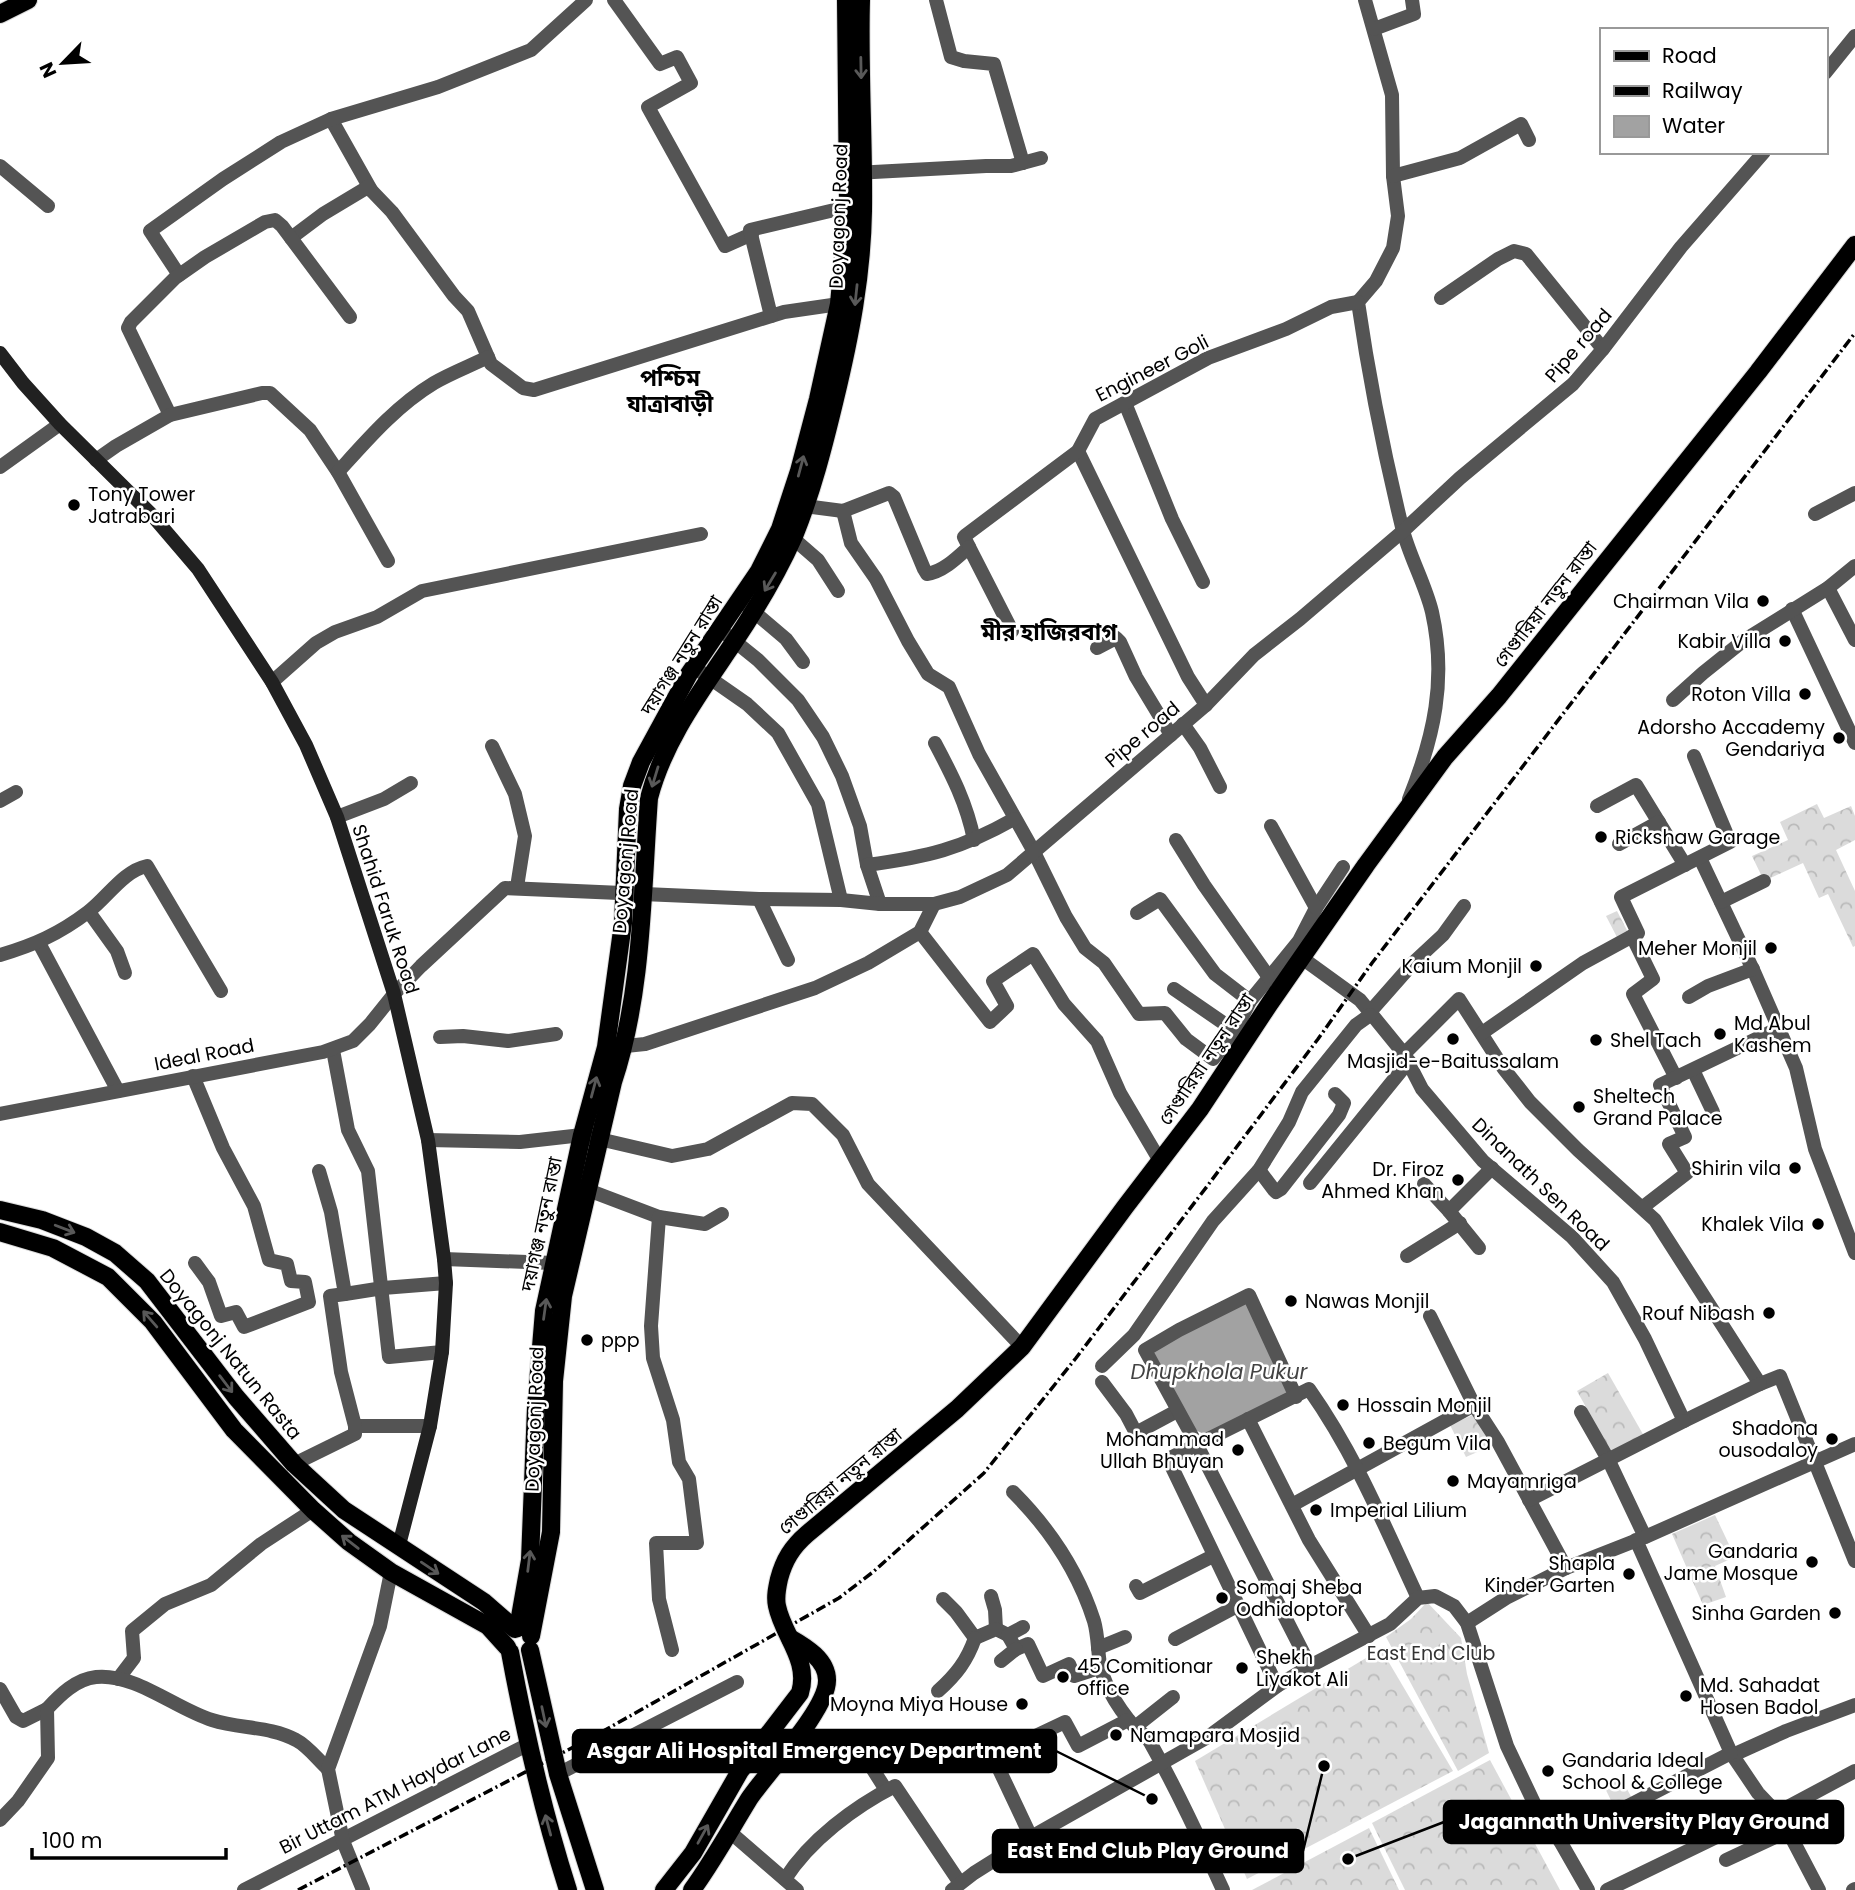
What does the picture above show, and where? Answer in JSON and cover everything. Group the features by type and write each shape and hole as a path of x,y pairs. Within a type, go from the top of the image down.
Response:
{"main road":[{"path":"0,14 28,0"},
{"name":"দয়াগঞ্জ নতুন রাস্তা","path":"524,1636 522,1601 530,1560 536,1407 544,1311 553,1263 575,1207 591,1136 633,893 628,809 632,786 641,762 746,606 759,571 787,533 797,505 839,304 847,207 854,173 846,0"},
{"name":"Doyagonj Road","path":"797,505 832,412 855,309 861,252 854,173 861,0"},
{"name":"গেণ্ডারিয়া নতুন রাস্তা","path":"664,1890 684,1866 740,1771 800,1693 803,1674 779,1614 776,1598 788,1553 807,1534 957,1409 1021,1347 1200,1109 1270,1003 1445,757 1499,696 1758,372 1855,245"},
{"name":"Shahid Faruk Road","path":"0,353 60,425 151,514 198,569 272,681 306,745 337,817 394,994 428,1140 444,1259 446,1283 442,1352 430,1426 399,1545"},
{"name":"Shahid Faruk Road","path":"0,363 23,383"},
{"name":"Doyagonj Road","path":"591,1136 625,1047 637,953 633,893"},
{"name":"Doyagonj Road","path":"524,1636 551,1532 554,1381 575,1207"},
{"name":"Doyagonj Natun Rasta","path":"0,1210 42,1220 86,1237 116,1253 147,1281 236,1397 294,1464 344,1510 399,1545 496,1613 524,1636"},
{"name":"Doyagonj Natun Rasta","path":"0,1232 53,1248 107,1277 153,1322 234,1430 313,1510 349,1542 391,1572 488,1626 509,1649"},
{"path":"313,1510 329,1496"},
{"path":"391,1572 399,1545"},
{"path":"496,1613 512,1610 522,1601"},
{"path":"568,1890 527,1745 507,1637 524,1636 558,1774 595,1890"},
{"path":"684,1866 696,1884 750,1798 821,1703 827,1691 827,1672 819,1659 805,1646 790,1638"}],"street":[{"path":"179,275 150,232 223,179 281,142 331,119 438,87 531,50 586,0"},
{"path":"614,0 660,64 677,57 691,83 648,107 725,246 751,234"},
{"path":"936,0 951,57 994,64 1023,163"},
{"path":"1365,0 1392,94 1393,176 1398,216 1393,248 1376,281 1358,302 1376,413 1403,531 1432,612 1438,671 1437,712 1430,740 1402,817"},
{"path":"1374,29 1415,14 1412,0"},
{"path":"1827,71 1855,36"},
{"path":"331,119 371,190 392,212 468,311 491,364 523,388 534,390 771,316 839,304"},
{"path":"1393,176 1460,158 1521,124 1529,140"},
{"name":"Pipe road","path":"517,887 759,899 841,900 880,904 934,904 960,897 1007,874 1206,705 1254,655 1573,384 1681,247 1762,154"},
{"path":"854,173 1011,166 1041,158"},
{"path":"0,166 48,206"},
{"path":"291,238 355,194 368,187 371,190"},
{"path":"771,316 750,230 847,207"},
{"path":"170,415 128,328 179,275 265,222 275,220 291,238 349,317"},
{"path":"1441,298 1514,251 1526,254 1603,349"},
{"name":"Engineer Goli","path":"797,505 843,511 889,493 894,497 928,574 933,574 969,547 964,537 966,535 1078,451 1095,419 1208,358 1286,329 1331,307 1358,302"},
{"path":"338,472 377,429 399,410 433,384 488,357"},
{"path":"96,460 170,415 270,393 310,430 338,472 388,561"},
{"path":"1125,402 1172,519 1203,582"},
{"path":"0,467 60,425"},
{"path":"1078,451 1188,677 1206,705"},
{"path":"1815,514 1855,493"},
{"path":"843,511 851,543 876,579 908,641 928,674 949,687 979,754 1033,850 1066,918 1085,948 1104,962 1139,1014 1165,1013 1186,1039 1213,1059 1235,1031 1250,1001 1268,976 1299,941 1316,908 1343,867"},
{"path":"787,533 818,560 838,591"},
{"path":"272,681 316,643 335,632 377,617 422,591 701,534"},
{"path":"969,547 1012,631"},
{"path":"1673,700 1742,641 1828,588 1855,566"},
{"path":"1828,588 1855,640"},
{"path":"746,606 786,639 803,662"},
{"path":"1792,609 1855,743"},
{"path":"728,635 798,700 823,737 842,776 860,825 867,865 880,904"},
{"path":"1097,648 1116,638 1120,642 1136,677 1171,734"},
{"path":"701,672 747,704 778,733 818,804 830,845 841,900"},
{"path":"1183,724 1200,748 1220,787"},
{"path":"935,743 959,789 969,814 974,840"},
{"path":"394,994 499,892 505,888 517,887 525,836 515,794 492,746"},
{"path":"1482,1033 1583,963 1638,933 1622,897 1730,842 1694,756"},
{"path":"337,817 384,799 411,783"},
{"path":"1597,806 1636,785 1685,865"},
{"path":"0,802 16,792"},
{"path":"867,865 928,856 974,840 1014,819"},
{"path":"1619,844 1659,822"},
{"path":"1271,826 1316,908"},
{"path":"1176,840 1268,976"},
{"path":"1700,858 1796,1068 1815,1149 1855,1254"},
{"path":"0,955 39,943 89,912 136,868 147,866 221,991"},
{"path":"1721,902 1764,881"},
{"path":"759,899 788,960"},
{"path":"1137,913 1160,899 1215,975 1250,1001"},
{"path":"606,1047 645,1044 815,988 868,963 920,932 934,904"},
{"path":"1102,1366 1134,1335 1213,1222 1259,1170 1289,1122 1301,1091 1414,961 1443,935 1464,906"},
{"path":"89,912 117,951 125,973"},
{"path":"920,932 990,1022 1007,1006 992,981 1033,954 1065,1004 1097,1041 1120,1093 1160,1161"},
{"path":"1632,936 1653,979 1633,994 1676,1078"},
{"path":"39,943 118,1091"},
{"name":"Dinanath Sen Road","path":"1302,958 1360,1000 1406,1058 1422,1089 1483,1161 1572,1237 1613,1282 1645,1339 1684,1420"},
{"path":"1689,997 1708,986 1753,969"},
{"path":"1174,989 1235,1031"},
{"name":"Ideal Road","path":"0,1114 334,1050 353,1041 394,994"},
{"path":"1310,1183 1406,1058 1459,999 1504,1069 1530,1102 1655,1220 1760,1384"},
{"path":"1643,1207 1687,1173 1669,1144 1685,1137 1660,1085 1779,1028"},
{"path":"440,1037 463,1036 509,1041 556,1034"},
{"path":"334,1050 348,1130 368,1171 389,1357 442,1352"},
{"path":"1693,1070 1713,1112"},
{"path":"193,1076 223,1148 254,1206 268,1260 287,1264 291,1281 305,1282 309,1302"},
{"path":"1259,1170 1276,1192 1281,1189 1339,1115 1344,1103 1335,1094"},
{"path":"428,1140 520,1142 591,1136 672,1156 708,1149 792,1103 813,1104 843,1135 868,1184 1021,1347"},
{"path":"1449,1211 1492,1168"},
{"path":"294,1464 355,1434 341,1372 331,1212 319,1171"},
{"path":"1424,1184 1479,1248"},
{"path":"580,1187 659,1217 705,1224 722,1214"},
{"path":"659,1217 651,1326 653,1358 673,1420 679,1462 689,1479 697,1543 656,1544 659,1599 672,1650"},
{"path":"1407,1256 1460,1223"},
{"path":"444,1259 553,1263"},
{"path":"195,1263 209,1282 221,1316 236,1312 244,1327 309,1302 338,1295 446,1283"},
{"path":"1296,1397 1249,1295 1145,1350 1197,1445 1310,1666"},
{"path":"1430,1316 1474,1405 1498,1442 1566,1569"},
{"path":"1530,1500 1684,1420 1780,1376 1855,1560"},
{"path":"1101,1382 1126,1414 1136,1433 1177,1410"},
{"path":"1277,1686 1168,1459 1309,1390 1329,1418 1357,1469 1418,1598"},
{"path":"1292,1505 1474,1405"},
{"path":"1581,1412 1609,1461 1732,1754 1758,1793 1775,1811 1784,1809 1855,1771"},
{"path":"1248,1419 1322,1562 1369,1636"},
{"path":"355,1426 430,1426"},
{"path":"1467,1623 1506,1598 1566,1569 1855,1444"},
{"path":"1013,1492 1037,1516 1065,1559 1094,1622 1099,1668 1107,1685 1132,1723 1148,1739 1181,1797 1223,1890"},
{"path":"118,1679 134,1658 132,1631 165,1604 211,1585 261,1544 313,1510"},
{"path":"1136,1586 1140,1593 1213,1556"},
{"path":"357,1888 343,1841 328,1769 380,1626 391,1572"},
{"path":"990,1596 1002,1632 1016,1648"},
{"path":"785,1879 817,1839 895,1786 956,1887 1031,1837 1208,1737 1277,1686 1310,1666 1390,1624 1418,1598 1435,1596 1454,1606 1467,1623 1507,1746 1535,1805 1588,1890"},
{"path":"943,1599 975,1638"},
{"path":"1175,1639 1237,1606"},
{"path":"975,1638 1023,1627"},
{"path":"1098,1648 1125,1637"},
{"path":"938,1691 956,1676 968,1658 975,1638"},
{"path":"1001,1661 1016,1648 1028,1644 1043,1676 1069,1664 1074,1676 1099,1668"},
{"path":"0,1689 16,1717 23,1721 47,1709 66,1689 95,1677 118,1679 146,1689 211,1720 276,1732 298,1741 328,1769"},
{"path":"558,1774 737,1682"},
{"path":"948,1758 973,1749 981,1762 1065,1722 1078,1746 1132,1723 1173,1697"},
{"path":"1560,1842 1732,1754 1855,1705"},
{"path":"0,1820 18,1801 48,1758 47,1709"},
{"name":"Bir Uttam ATM Haydar Lane","path":"244,1890 527,1745"},
{"path":"860,1749 886,1790"},
{"path":"997,1765 1031,1837"},
{"path":"1609,1816 1610,1801"},
{"path":"1784,1809 1788,1831 1819,1890"},
{"path":"1607,1890 1731,1830"},
{"path":"1726,1860 1788,1831"},
{"path":"730,1832 797,1890"}],"green space":[{"path":"1817,804 1824,818 1851,806 1855,816 1855,840 1836,850 1855,891 1853,947 1828,894 1819,898 1803,863 1764,881 1752,856 1788,840 1780,822"},
{"path":"1617,911 1630,936 1619,941 1606,916"},
{"path":"1608,1373 1644,1436 1612,1454 1577,1391"},
{"path":"1475,1414 1491,1446 1466,1457 1450,1425"},
{"path":"1715,1515 1735,1557 1715,1566 1726,1597 1703,1605 1672,1534"},
{"name":"East End Club","path":"1427,1602 1461,1638 1467,1674 1489,1753 1458,1771 1386,1637 1411,1619"},
{"path":"1381,1649 1453,1771 1247,1879 1195,1761"},
{"path":"1490,1760 1560,1890 1405,1890 1372,1823"},
{"path":"1621,1778 1634,1802 1616,1811 1604,1786"},
{"path":"1369,1828 1399,1890 1252,1890"}],"water":[{"name":"Dhupkhola Pukur","path":"1247,1301 1291,1395 1208,1436 1191,1428 1150,1350"}],"railway":[{"path":"298,1890 591,1738 839,1598 873,1572 984,1473 1076,1358 1318,1039 1372,963 1855,333"}],"place":[{"name":"Tony Tower Jatrabari","path":"74,505"},
{"name":"Chairman Vila","path":"1763,601"},
{"name":"Kabir Villa","path":"1785,641"},
{"name":"Roton Villa","path":"1805,694"},
{"name":"Adorsho Accademy Gendariya","path":"1839,738"},
{"name":"Rickshaw Garage","path":"1601,837"},
{"name":"Meher Monjil","path":"1771,948"},
{"name":"Kaium Monjil","path":"1536,966"},
{"name":"Md Abul Kashem","path":"1720,1034"},
{"name":"Masjid-e-Baitussalam","path":"1453,1039"},
{"name":"Shel Tach","path":"1596,1040"},
{"name":"Sheltech Grand Palace","path":"1579,1107"},
{"name":"Shirin vila","path":"1795,1168"},
{"name":"Dr. Firoz Ahmed Khan","path":"1458,1180"},
{"name":"Khalek Vila","path":"1818,1224"},
{"name":"Nawas Monjil","path":"1291,1301"},
{"name":"Rouf Nibash","path":"1769,1313"},
{"name":"ppp","path":"587,1340"},
{"name":"Hossain Monjil","path":"1343,1405"},
{"name":"Shadona ousodaloy","path":"1832,1439"},
{"name":"Begum Vila","path":"1369,1443"},
{"name":"Mohammad Ullah Bhuyan","path":"1238,1450"},
{"name":"Mayamriga","path":"1453,1481"},
{"name":"Imperial Lilium","path":"1316,1510"},
{"name":"Gandaria Jame Mosque","path":"1812,1562"},
{"name":"Shapla Kinder Garten","path":"1629,1574"},
{"name":"Somaj Sheba Odhidoptor","path":"1222,1598"},
{"name":"Sinha Garden","path":"1835,1613"},
{"name":"Shekh Liyakot Ali","path":"1242,1668"},
{"name":"45 Comitionar office","path":"1063,1677"},
{"name":"Md. Sahadat Hosen Badol","path":"1686,1696"},
{"name":"Moyna Miya House","path":"1022,1704"},
{"name":"Namapara Mosjid","path":"1116,1735"},
{"name":"East End Club Play Ground","path":"1324,1766"},
{"name":"Gandaria Ideal School & College","path":"1548,1771"},
{"name":"Asgar Ali Hospital Emergency Department","path":"1152,1799"},
{"name":"Jagannath University Play Ground","path":"1348,1859"}],"district":[{"name":"পশ্চিম যাত্রাবাড়ী","path":"670,391"},
{"name":"মীর হাজিরবাগ","path":"1049,632"}]}
